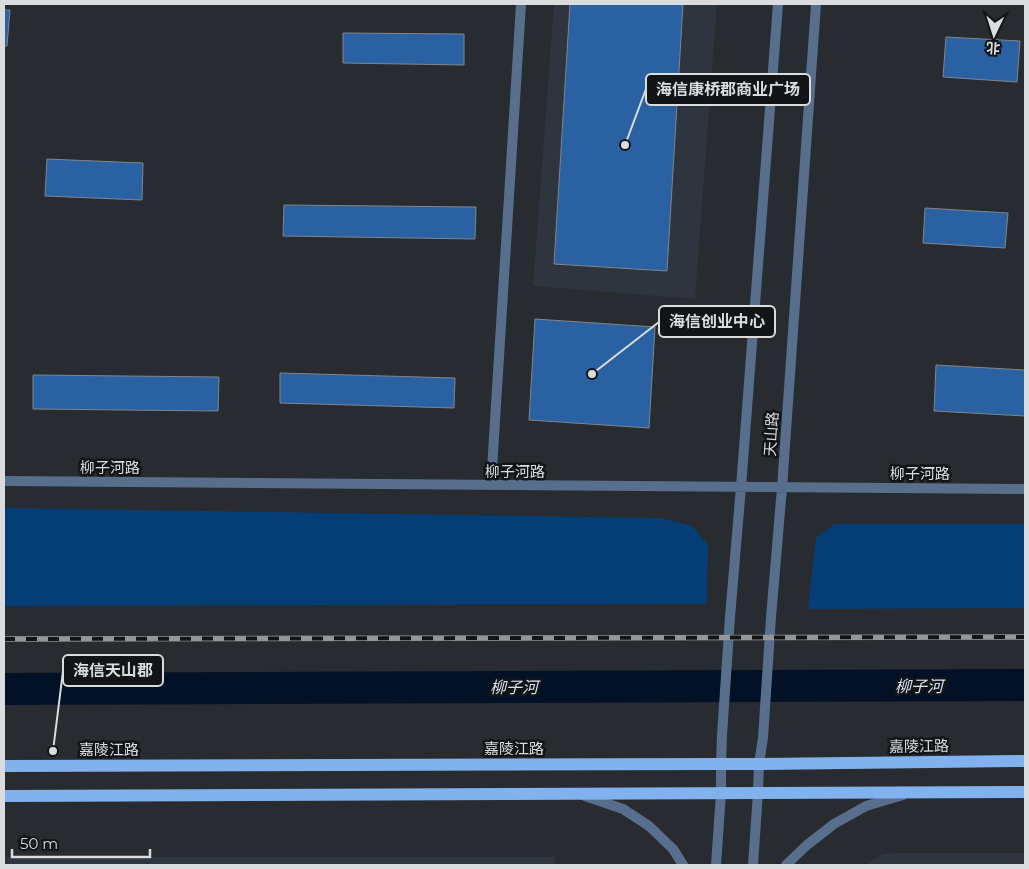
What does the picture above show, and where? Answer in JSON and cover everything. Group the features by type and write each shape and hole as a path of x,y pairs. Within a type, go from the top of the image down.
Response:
{"main road":[{"name":"嘉陵江路","path":"4,766 1025,762"},
{"path":"4,796 1025,792"}],"street":[{"path":"491,485 522,4"},
{"name":"天山路","path":"716,865 721,793 720,764 730,617 778,4"},
{"name":"天山路","path":"753,865 816,4"},
{"name":"柳子河路","path":"4,482 1025,488"},
{"path":"786,865 807,845 834,824 866,806 912,793"},
{"path":"576,794 623,809 649,826 673,849 683,865"}],"shaded area":[{"path":"554,4 717,4 695,299 533,286"},
{"path":"4,508 662,518 692,526 708,545 707,604 4,606"},
{"path":"835,524 1025,524 1025,608 808,609 816,538"},
{"path":"1025,853 1025,865 867,865 883,854"},
{"path":"4,857 555,857 555,865 4,865"}],"building":[{"path":"570,4 683,4 667,271 554,264"},
{"path":"4,10 10,10 7,46 4,46"},
{"path":"343,33 464,34 464,65 343,63"},
{"path":"946,37 1020,41 1017,82 943,77"},
{"path":"47,159 143,163 142,200 45,196"},
{"path":"284,205 476,207 475,239 283,236"},
{"path":"925,208 1008,213 1005,248 923,243"},
{"path":"535,319 655,327 649,428 529,420"},
{"path":"936,365 1025,370 1025,416 934,411"},
{"path":"280,373 455,378 454,408 280,403"},
{"path":"33,375 219,377 218,411 33,409"}],"waterway":[{"name":"柳子河","path":"4,689 1025,685"}],"railway":[{"path":"4,639 1025,637"}],"place":[{"name":"海信康桥郡商业广场","path":"625,145"},
{"name":"海信创业中心","path":"592,374"},
{"name":"海信天山郡","path":"53,751"}]}
